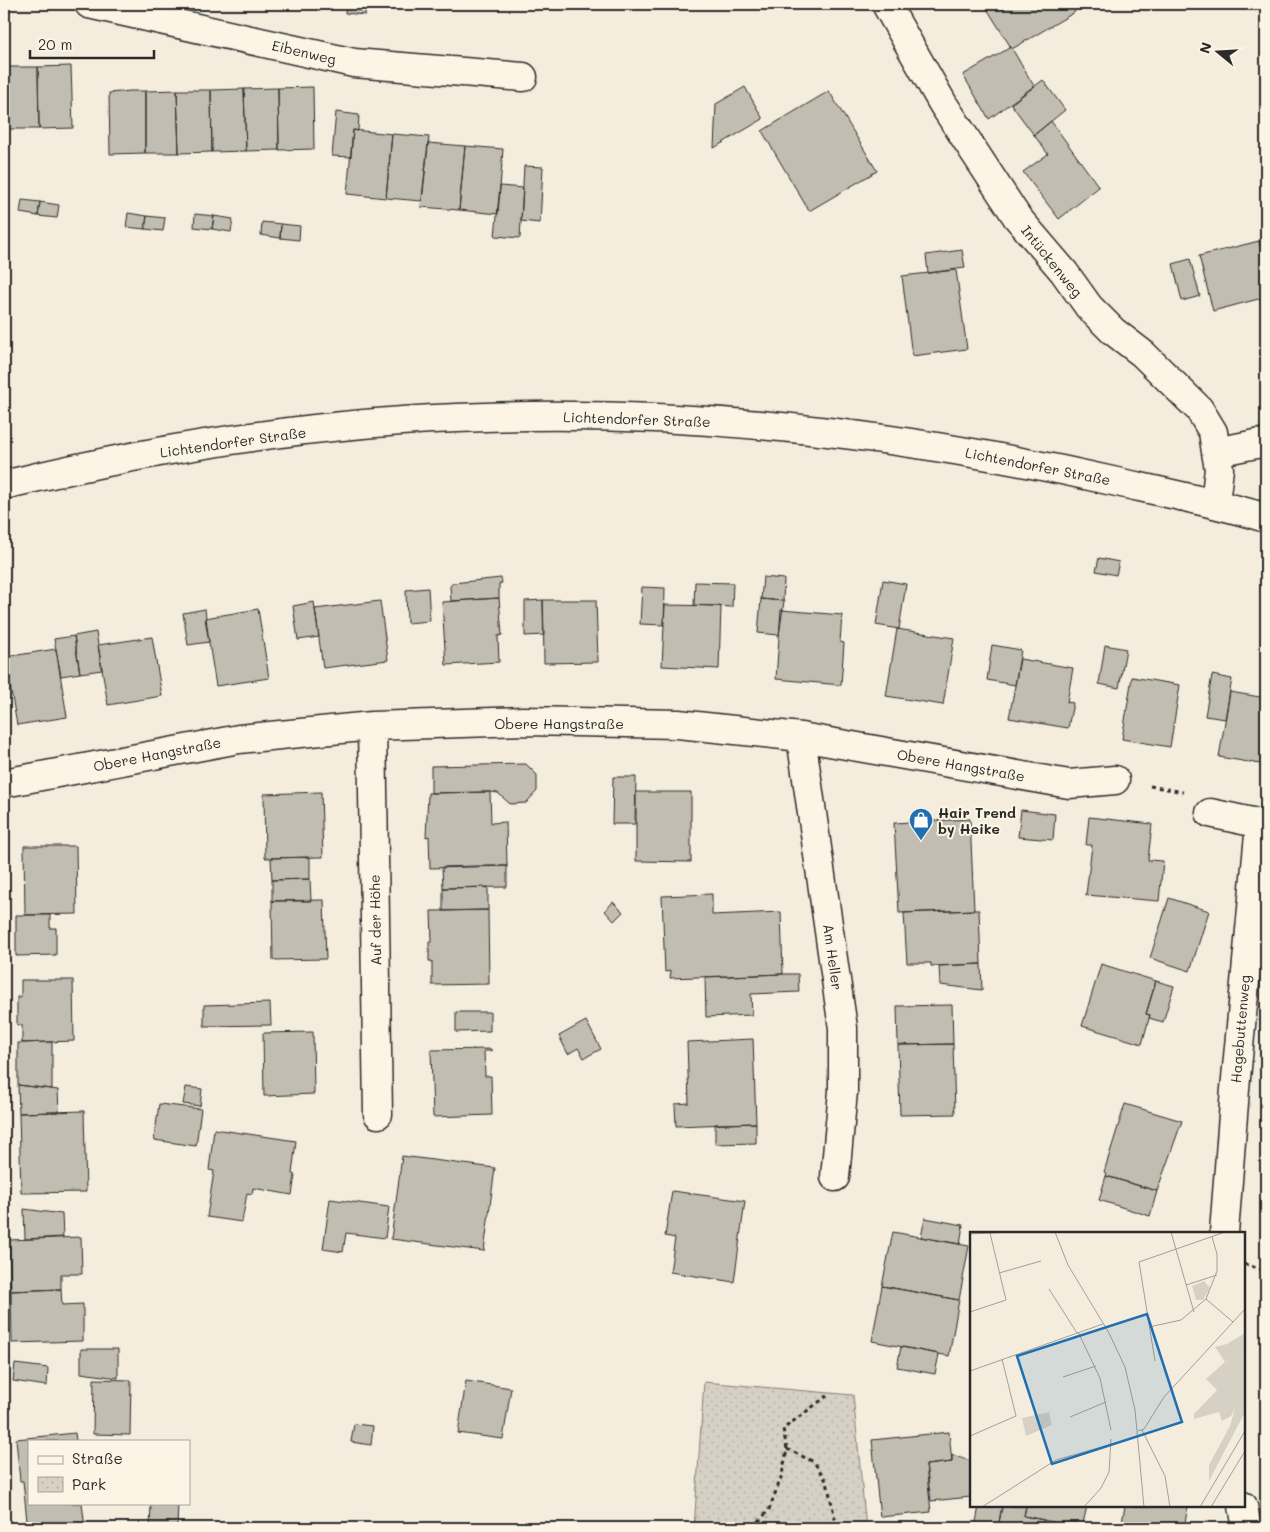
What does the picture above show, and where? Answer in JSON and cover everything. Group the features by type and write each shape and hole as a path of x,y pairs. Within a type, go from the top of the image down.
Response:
{"street":[{"name":"Eibenweg","path":"89,4 142,9 354,63 523,77"},
{"name":"Intückenweg","path":"886,4 943,104 1017,217 1064,272 1089,307 1113,331 1143,354 1198,409 1213,432 1219,469 1215,503"},
{"name":"Lichtendorfer Straße","path":"4,485 69,469 279,434 381,423 486,417 615,417 732,423 904,442 1070,471 1215,503 1266,518"},
{"path":"1216,452 1266,442"},
{"name":"Obere Hangstraße","path":"4,783 239,739 372,726 524,721 678,724 801,737 1069,784 1115,780"},
{"name":"Auf der Höhe","path":"372,726 378,1114"},
{"name":"Am Heller","path":"801,737 843,1028 843,1091 835,1178"},
{"path":"1210,813 1263,825"},
{"name":"Hagebuttenweg","path":"1224,1232 1235,1089 1263,825"},
{"path":"1243,1507 1247,1528"}],"path":[{"path":"1145,785 1191,793"},
{"path":"1245,1264 1266,1271"},
{"path":"753,1528 769,1510 782,1475 787,1449 782,1429 826,1396"},
{"path":"787,1449 814,1462 827,1482 837,1528"}],"green space":[{"path":"704,1382 853,1395 866,1528 694,1528"}],"building":[{"path":"346,4 366,4 365,15 345,13"},
{"path":"984,4 1070,4 1075,12 1012,49"},
{"path":"1011,47 1034,86 989,119 963,75"},
{"path":"71,66 73,128 39,129 38,67"},
{"path":"4,67 5,129 4,129"},
{"path":"4,67 38,67 39,129 5,129"},
{"path":"1043,80 1065,110 1034,135 1011,104"},
{"path":"313,87 314,149 279,150 278,88"},
{"path":"745,87 763,119 714,148 716,104"},
{"path":"278,88 279,150 246,151 244,89"},
{"path":"244,89 246,151 212,152 211,90"},
{"path":"177,90 179,153 145,153 145,91"},
{"path":"177,90 211,90 212,152 179,153"},
{"path":"145,91 145,153 110,154 109,93"},
{"path":"829,91 877,171 809,211 762,131"},
{"path":"336,112 359,115 358,131 353,130 351,157 332,156"},
{"path":"1051,121 1099,187 1059,219 1023,172 1048,154 1034,135"},
{"path":"353,130 392,134 386,198 347,194"},
{"path":"392,134 429,137 422,201 386,198"},
{"path":"428,143 465,146 459,210 421,207"},
{"path":"465,146 503,149 498,214 459,210"},
{"path":"524,166 543,167 540,223 521,221"},
{"path":"500,186 523,188 520,238 495,236"},
{"path":"22,200 40,202 38,216 20,213"},
{"path":"40,202 59,205 57,218 38,216"},
{"path":"128,213 147,216 145,229 126,227"},
{"path":"195,214 214,216 212,229 194,227"},
{"path":"147,216 165,218 163,231 145,229"},
{"path":"214,216 233,219 231,232 212,229"},
{"path":"262,222 281,224 280,238 261,235"},
{"path":"281,224 300,226 299,240 280,238"},
{"path":"1266,240 1266,271 1259,241"},
{"path":"1259,241 1266,271 1266,297 1213,311 1199,256"},
{"path":"962,250 965,268 928,273 926,255"},
{"path":"1190,259 1200,296 1182,301 1173,264"},
{"path":"956,270 967,349 912,356 902,276"},
{"path":"1099,558 1119,562 1116,575 1096,571"},
{"path":"763,577 784,579 783,601 761,599"},
{"path":"501,578 499,598 451,601 450,586 453,583"},
{"path":"883,580 906,584 899,629 876,625"},
{"path":"695,582 733,583 732,607 694,605"},
{"path":"642,587 665,588 664,625 640,624"},
{"path":"428,588 430,621 407,623 406,590"},
{"path":"499,598 502,635 498,636 499,662 446,665 442,602"},
{"path":"761,599 784,601 779,635 758,633"},
{"path":"543,600 596,600 598,662 544,663"},
{"path":"543,600 544,635 525,636 525,601"},
{"path":"380,601 388,660 323,668 315,609"},
{"path":"314,602 319,637 298,640 293,606"},
{"path":"665,605 721,606 719,669 662,666"},
{"path":"205,609 209,642 188,645 183,613"},
{"path":"258,609 269,678 216,686 205,618"},
{"path":"781,610 842,615 840,642 844,643 841,685 776,679"},
{"path":"897,629 954,638 943,705 886,696"},
{"path":"96,632 102,670 80,673 74,636"},
{"path":"74,636 80,673 61,676 54,639"},
{"path":"152,637 162,696 108,705 98,645"},
{"path":"992,645 1021,650 1015,685 987,680"},
{"path":"1105,645 1126,649 1119,688 1099,684"},
{"path":"56,649 67,717 17,725 5,657"},
{"path":"1020,659 1073,668 1067,702 1073,703 1068,728 1009,718"},
{"path":"1212,675 1232,679 1225,719 1205,716"},
{"path":"1132,677 1180,685 1170,747 1122,739"},
{"path":"1230,692 1266,698 1266,765 1219,757"},
{"path":"526,764 537,775 537,791 526,803 510,804 498,793 491,792 431,793 431,766"},
{"path":"613,777 636,777 635,824 612,824"},
{"path":"321,792 323,857 265,858 264,794"},
{"path":"490,792 491,823 506,822 507,866 430,868 429,836 426,837 428,793"},
{"path":"636,792 691,792 691,862 636,861"},
{"path":"1021,810 1055,814 1053,840 1018,837"},
{"path":"1089,817 1152,824 1148,860 1163,861 1159,901 1086,895 1092,845 1086,845"},
{"path":"970,819 974,910 899,913 894,823"},
{"path":"24,846 76,846 77,914 25,915"},
{"path":"310,857 310,879 272,880 271,858"},
{"path":"507,866 507,887 443,888 442,867"},
{"path":"310,879 311,901 272,901 272,880"},
{"path":"488,887 488,910 443,911 443,888"},
{"path":"712,894 712,915 781,912 783,974 670,978 671,971 665,972 662,896"},
{"path":"1169,898 1209,911 1190,971 1150,958"},
{"path":"324,900 326,959 273,960 272,901"},
{"path":"613,902 623,912 614,921 605,911"},
{"path":"488,910 489,984 432,985 432,961 429,961 429,942 432,942 431,911"},
{"path":"979,910 981,964 931,966 931,963 907,963 904,913"},
{"path":"16,915 50,915 50,928 56,928 56,955 16,956"},
{"path":"981,964 982,990 940,985 939,966"},
{"path":"1101,964 1156,981 1146,1014 1150,1015 1142,1044 1082,1026"},
{"path":"798,974 799,992 751,994 752,1015 706,1017 705,977"},
{"path":"21,980 73,980 74,1041 22,1043 22,1025 17,1025 17,997 21,997"},
{"path":"1156,981 1174,986 1163,1022 1149,1018 1150,1015 1146,1014"},
{"path":"270,1003 271,1025 204,1026 204,1005"},
{"path":"952,1005 953,1044 898,1045 897,1006"},
{"path":"456,1012 490,1012 490,1031 456,1032"},
{"path":"586,1021 601,1049 584,1058 578,1048 568,1054 559,1036"},
{"path":"313,1032 314,1094 264,1096 263,1033"},
{"path":"753,1039 756,1123 676,1126 675,1104 689,1103 687,1042"},
{"path":"52,1042 52,1089 18,1085 18,1043"},
{"path":"953,1044 955,1114 900,1115 898,1045"},
{"path":"491,1049 491,1051 484,1051 485,1076 491,1076 492,1115 433,1117 431,1050"},
{"path":"18,1085 58,1090 59,1112 19,1113"},
{"path":"186,1087 202,1089 200,1106 183,1104"},
{"path":"159,1104 201,1109 196,1146 154,1140"},
{"path":"1125,1104 1182,1121 1157,1191 1106,1176 1107,1173 1104,1172"},
{"path":"84,1111 86,1192 21,1193 19,1113"},
{"path":"756,1123 756,1143 715,1144 715,1124"},
{"path":"214,1129 296,1141 292,1174 295,1175 292,1195 253,1188 252,1194 247,1193 242,1222 207,1217 214,1171 209,1170"},
{"path":"402,1156 495,1168 484,1251 391,1239"},
{"path":"1106,1176 1157,1191 1150,1216 1099,1200"},
{"path":"672,1191 745,1201 734,1282 670,1272 675,1238 665,1236"},
{"path":"330,1199 389,1207 385,1238 346,1233 343,1252 323,1249"},
{"path":"24,1209 62,1214 63,1237 25,1239"},
{"path":"925,1218 963,1225 960,1244 921,1237"},
{"path":"893,1232 969,1246 959,1300 882,1286"},
{"path":"81,1237 82,1274 61,1274 61,1289 11,1291 9,1240"},
{"path":"882,1286 959,1300 949,1356 872,1341"},
{"path":"61,1289 62,1305 83,1304 83,1341 12,1343 11,1291"},
{"path":"901,1347 939,1354 935,1374 897,1367"},
{"path":"81,1349 118,1349 118,1378 81,1373"},
{"path":"15,1364 48,1368 47,1386 13,1381"},
{"path":"94,1379 131,1380 130,1435 93,1434"},
{"path":"466,1381 511,1388 503,1439 458,1433"},
{"path":"354,1424 373,1426 371,1445 351,1442"},
{"path":"949,1432 952,1462 926,1465 931,1512 880,1517 872,1440"},
{"path":"75,1433 76,1440 28,1440 28,1504 82,1504 85,1528 25,1528 24,1521 27,1521 23,1481 20,1481 16,1439"},
{"path":"952,1455 970,1461 970,1497 931,1501 926,1465 952,1462"},
{"path":"151,1504 178,1504 177,1528 150,1528"},
{"path":"979,1507 1002,1507 998,1528 975,1528"},
{"path":"1002,1507 1026,1507 1024,1516 1044,1520 1042,1528 998,1528"},
{"path":"1026,1507 1087,1507 1082,1528 1024,1516"},
{"path":"1125,1507 1188,1507 1184,1528 1121,1528"}],"place":[{"name":"Hair Trend by Heike","path":"921,841"}]}
